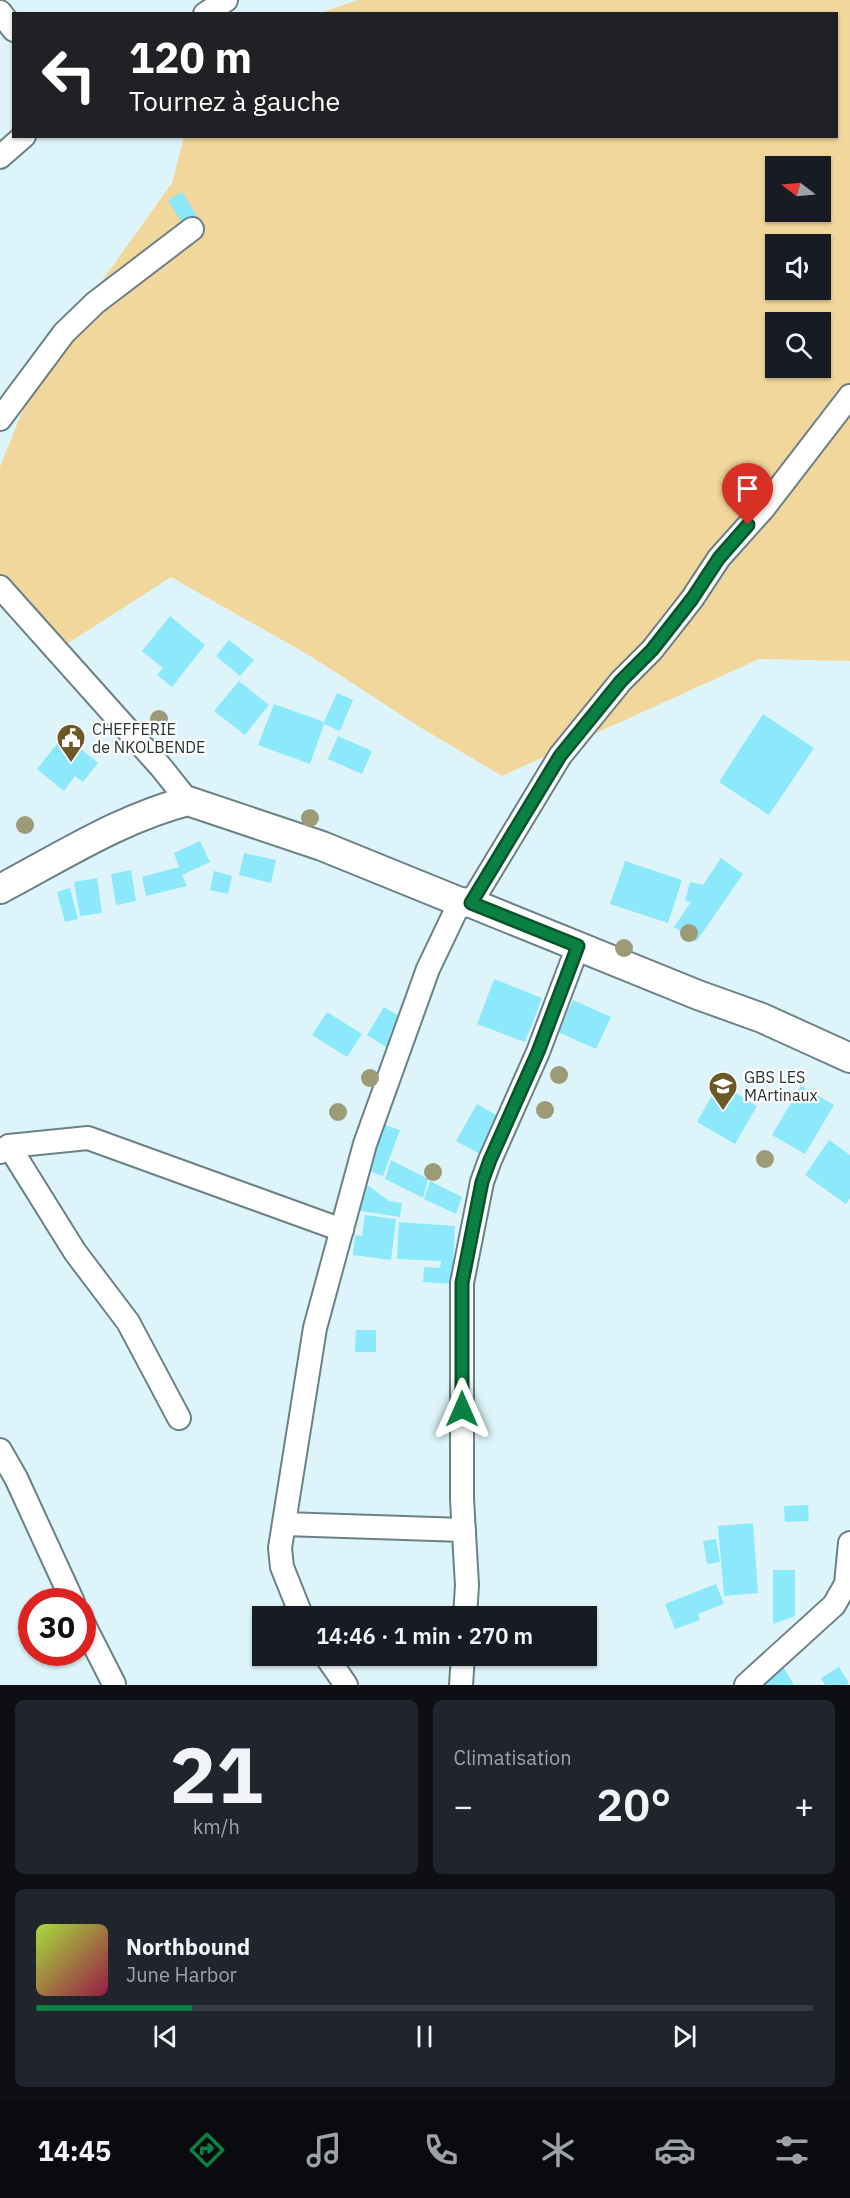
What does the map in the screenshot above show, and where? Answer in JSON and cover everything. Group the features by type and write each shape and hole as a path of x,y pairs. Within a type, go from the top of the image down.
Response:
{"street":[{"path":"208,12 226,0"},
{"path":"0,12 12,27"},
{"path":"0,157 22,138"},
{"path":"0,420 64,333 94,303 192,230"},
{"path":"298,1606 282,1567 280,1548 315,1328 365,1144 428,969 465,902 560,756 621,681 652,650 692,599 719,558 763,509 850,396"},
{"path":"0,587 160,766 188,801 322,846 698,995 762,1018 850,1058"},
{"path":"0,889 125,823 188,801"},
{"path":"466,1606 467,1585 462,1499 462,1283 482,1182 538,1052 578,946"},
{"path":"179,1418 128,1322 75,1252 4,1149 88,1138 342,1230"},
{"path":"0,1450 16,1478 67,1588"},
{"path":"284,1524 464,1530"},
{"path":"746,1685 834,1605 846,1584 850,1543"},
{"path":"96,1649 114,1684"},
{"path":"333,1666 346,1685"},
{"path":"461,1685 462,1666"}],"shaded area":[{"path":"357,0 850,0 850,661 759,659 502,776 418,726 312,657 171,577 45,658 0,597 0,467 22,412 71,324 172,183 184,138 838,138 838,12 324,12"}],"building":[{"path":"182,192 199,219 185,228 168,200"},
{"path":"170,616 205,645 172,687 157,675 163,668 142,651"},
{"path":"229,640 254,660 240,676 216,656"},
{"path":"239,681 269,705 245,735 214,711"},
{"path":"337,693 353,700 340,731 324,724 310,764 258,745 274,704 324,722"},
{"path":"763,714 814,748 769,815 719,782"},
{"path":"64,735 98,763 83,782 75,776 64,791 37,769"},
{"path":"338,736 372,751 362,774 328,759"},
{"path":"200,841 210,862 182,875 187,886 146,896 142,877 179,867 174,853"},
{"path":"244,853 276,860 271,883 239,875"},
{"path":"721,858 743,874 696,942 674,927 691,902 685,901 690,882 703,885"},
{"path":"625,861 682,880 668,923 610,904"},
{"path":"131,870 136,901 116,905 111,874"},
{"path":"214,871 232,876 228,894 210,890"},
{"path":"97,878 102,913 80,916 74,882"},
{"path":"70,888 78,919 65,922 57,892"},
{"path":"494,979 542,998 525,1042 477,1024"},
{"path":"573,1000 611,1017 596,1049 558,1032"},
{"path":"384,1007 406,1020 389,1049 367,1035"},
{"path":"327,1012 362,1034 347,1057 312,1035"},
{"path":"719,1083 757,1106 735,1144 697,1122"},
{"path":"801,1086 834,1105 805,1154 772,1135"},
{"path":"477,1104 501,1118 480,1154 456,1141"},
{"path":"380,1123 400,1130 383,1176 363,1169"},
{"path":"829,1140 850,1155 850,1198 846,1204 805,1175"},
{"path":"391,1160 428,1179 423,1198 385,1179"},
{"path":"362,1181 389,1201 402,1203 400,1217 354,1210"},
{"path":"430,1181 462,1197 456,1214 424,1199"},
{"path":"365,1215 396,1219 391,1260 353,1255 355,1235 362,1236"},
{"path":"399,1222 455,1226 453,1269 446,1269 454,1270 453,1284 423,1282 424,1267 440,1268 441,1261 397,1259"},
{"path":"356,1330 376,1330 376,1352 355,1352"},
{"path":"808,1505 809,1521 785,1522 784,1506"},
{"path":"753,1523 758,1593 724,1596 718,1526"},
{"path":"716,1539 720,1562 707,1564 703,1541"},
{"path":"773,1570 795,1570 795,1616 773,1624"},
{"path":"716,1584 724,1604 698,1614 700,1620 675,1629 665,1604"},
{"path":"782,1665 794,1685 749,1685"},
{"path":"839,1667 849,1683 825,1685 821,1678"}],"place":[{"name":"CHEFFERIE de NKOLBENDE","path":"71,764"},
{"name":"GBS LES MArtinaux","path":"723,1112"}],"route":[{"path":"462,1409 462,1283 482,1182 538,1052 578,946 471,903 560,756 621,681 652,650 692,599 719,558 748,525"}]}
